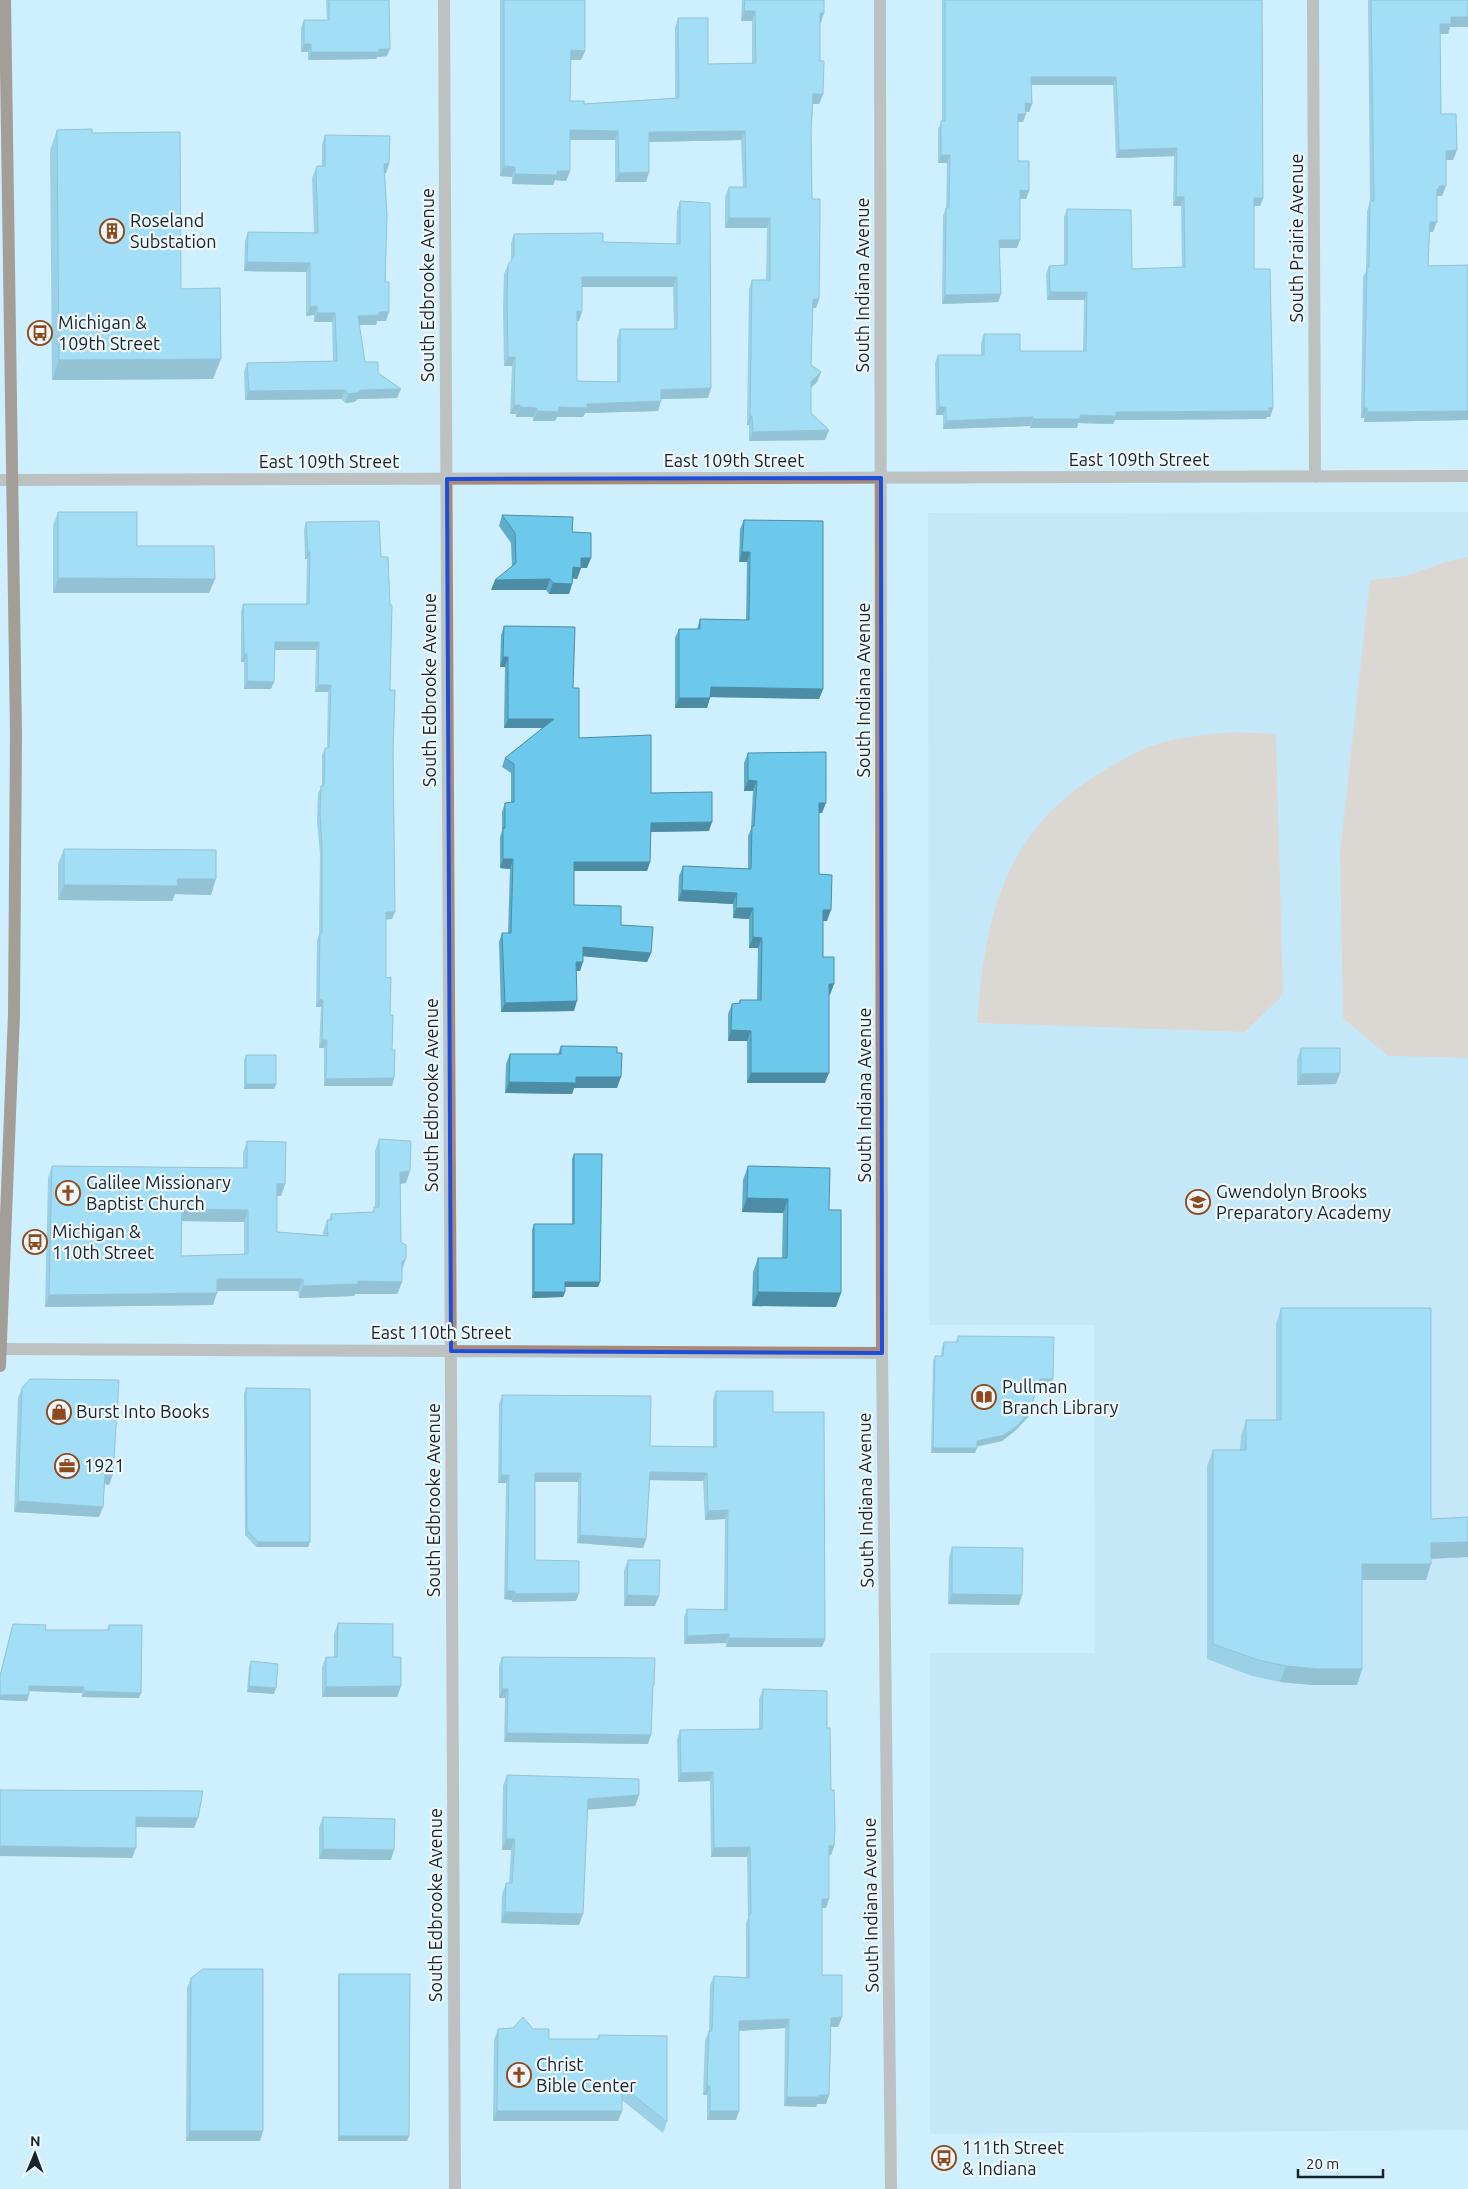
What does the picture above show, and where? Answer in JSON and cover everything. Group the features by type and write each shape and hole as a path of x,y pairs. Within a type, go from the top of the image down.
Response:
{"main road":[{"path":"0,1366 14,1005 16,734 5,480 5,0"}],"street":[{"name":"South Edbrooke Avenue","path":"444,0 455,2189"},
{"name":"South Indiana Avenue","path":"880,0 882,1353 891,2189"},
{"name":"South Prairie Avenue","path":"1313,0 1315,477"},
{"name":"East 109th Street","path":"5,480 1468,476"},
{"name":"East 110th Street","path":"0,1349 882,1353"}],"highlighted area":[{"path":"881,478 882,1353 451,1351 447,479"}],"shaded area":[{"name":"Gwendolyn Brooks Preparatory Academy","path":"1468,512 1468,2130 930,2134 930,1653 1095,1653 1094,1325 929,1325 928,513"},
{"path":"1468,557 1468,1058 1388,1056 1343,1018 1340,853 1370,580 1407,576 1445,562"},
{"path":"1232,732 1276,734 1283,995 1245,1032 977,1023 986,948 994,913 1005,880 1021,850 1041,822 1067,796 1100,773 1140,750 1173,740"}],"building":[{"path":"329,0 389,0 390,49 379,49 379,52 311,52 311,44 304,44 304,20 329,20"},
{"path":"504,0 585,0 585,51 571,50 570,101 584,101 584,104 679,98 678,18 708,18 708,64 756,63 755,11 744,11 745,0 824,0 824,13 820,13 820,61 824,61 823,94 813,94 811,132 812,199 820,199 820,223 819,299 813,299 811,365 821,372 811,382 811,413 829,430 753,432 752,416 750,416 752,280 770,280 770,218 729,218 729,187 746,187 745,131 649,132 649,172 619,173 618,131 570,130 570,171 557,171 557,175 515,174 515,167 504,166"},
{"path":"945,0 1262,0 1263,198 1254,198 1254,269 1270,269 1273,408 1269,408 1269,411 1116,412 1116,416 1080,415 1080,419 1033,419 1033,417 946,421 946,407 939,407 938,355 984,355 984,334 1020,334 1020,351 1086,351 1087,292 1050,292 1049,266 1067,265 1067,209 1131,210 1132,269 1185,267 1184,197 1176,197 1177,148 1119,150 1116,77 1031,77 1032,104 1025,103 1026,114 1018,114 1018,161 1029,161 1029,191 1020,190 1020,240 999,240 1001,294 945,295 946,208 949,208 950,155 941,155 941,121 945,121"},
{"path":"1371,0 1468,0 1468,17 1451,17 1451,24 1440,24 1441,114 1456,114 1457,150 1446,151 1446,186 1439,186 1439,189 1437,189 1437,222 1430,222 1428,266 1468,265 1468,411 1367,412 1367,408 1364,408 1370,201 1374,201"},
{"name":"Roseland Substation","path":"92,129 92,133 180,132 181,289 220,288 221,359 59,360 57,130"},
{"path":"325,135 390,136 389,164 384,164 387,216 385,282 389,282 389,312 379,312 379,315 358,316 365,362 378,362 378,373 401,389 361,390 357,393 348,394 345,390 249,391 247,363 337,361 335,313 317,313 317,306 310,307 310,263 247,262 248,232 318,233 316,169 317,166 325,166"},
{"path":"680,201 710,203 711,388 661,390 661,401 587,404 587,408 559,407 558,412 537,411 537,408 514,405 515,357 508,357 507,299 508,265 514,256 514,234 603,233 603,242 680,244","holes":["582,277 677,277 677,329 620,329 620,382 577,381 577,311 582,311"]},
{"path":"58,512 137,512 137,546 214,546 215,579 58,578"},
{"path":"502,515 573,517 572,532 591,533 591,558 581,558 581,568 573,567 572,584 553,583 550,579 495,580 516,563 515,533"},
{"path":"744,520 823,521 823,689 711,687 710,698 679,698 679,629 700,629 700,619 749,620 750,552 742,552"},
{"path":"379,521 381,557 388,557 390,605 392,605 390,690 395,690 393,750 395,912 386,912 386,978 391,977 390,1015 393,1015 392,1050 395,1050 394,1078 326,1079 327,1040 322,1040 323,1000 319,999 320,933 322,933 320,814 321,786 324,786 325,748 329,748 331,685 318,685 319,642 275,642 274,682 247,681 247,654 244,654 243,604 309,604 310,552 308,552 306,522"},
{"path":"504,626 575,627 573,688 579,688 579,738 651,735 651,793 712,792 712,822 651,823 650,862 574,862 574,905 621,906 621,925 653,927 651,953 583,947 583,962 576,962 577,1001 505,1003 502,933 511,933 513,859 503,859 503,828 505,828 505,803 514,802 514,764 505,758 554,719 508,719 508,657 503,657"},
{"path":"826,752 826,803 819,803 819,874 832,875 831,910 823,910 823,957 834,957 834,984 829,984 829,1073 751,1073 751,1031 731,1030 732,1004 740,1003 740,1000 761,1000 762,938 753,937 753,908 736,908 737,893 682,890 683,866 751,869 752,826 754,826 757,781 748,780 748,753"},
{"path":"64,849 216,850 216,879 177,879 178,886 64,885"},
{"path":"561,1046 617,1047 617,1053 622,1053 621,1077 576,1077 576,1083 509,1082 510,1054 561,1054"},
{"path":"1301,1048 1340,1048 1340,1073 1301,1074"},
{"path":"246,1055 276,1055 276,1084 246,1084"},
{"path":"379,1139 411,1141 410,1171 400,1172 401,1242 406,1245 406,1258 402,1262 402,1282 358,1281 358,1284 303,1286 303,1279 217,1279 217,1293 49,1295 52,1166 247,1168 247,1141 286,1142 285,1184 277,1184 277,1232 328,1236 327,1220 332,1220 331,1214 374,1212 374,1207 379,1207","holes":["182,1209 248,1210 248,1254 181,1256"]},
{"path":"574,1154 602,1154 600,1282 565,1282 565,1292 534,1292 534,1224 574,1224"},
{"path":"748,1166 830,1168 829,1210 841,1210 841,1293 758,1292 758,1258 787,1258 788,1199 747,1198"},
{"path":"1281,1308 1431,1308 1431,1519 1468,1517 1468,1542 1431,1543 1431,1564 1362,1564 1362,1669 1319,1669 1286,1666 1258,1660 1213,1644 1213,1450 1246,1450 1246,1420 1281,1420"},
{"name":"Pullman Branch Library","path":"958,1336 1054,1337 1053,1379 1040,1379 1029,1412 1018,1425 1004,1435 977,1441 977,1448 933,1448 935,1356 943,1356 944,1342 958,1342"},
{"path":"30,1379 119,1380 113,1474 105,1473 103,1507 18,1501 22,1388"},
{"path":"246,1388 310,1389 310,1542 258,1542 247,1530"},
{"path":"716,1391 773,1391 773,1412 824,1412 825,1639 729,1638 729,1634 687,1636 687,1609 727,1610 728,1510 708,1511 707,1473 650,1472 646,1539 580,1535 581,1473 535,1473 535,1560 579,1561 579,1593 515,1594 515,1591 507,1591 509,1475 501,1475 502,1395 651,1396 650,1446 716,1447"},
{"path":"952,1547 1023,1548 1022,1595 952,1594"},
{"path":"628,1560 660,1560 659,1596 627,1595"},
{"path":"338,1623 393,1624 393,1657 401,1657 401,1686 326,1687 326,1657 337,1657"},
{"path":"13,1624 46,1625 45,1630 109,1630 109,1625 142,1625 141,1693 84,1691 84,1687 29,1686 29,1695 0,1695 0,1676"},
{"path":"502,1657 655,1658 651,1735 507,1733 508,1689 502,1689"},
{"path":"251,1661 278,1664 276,1688 249,1686"},
{"path":"763,1689 827,1691 827,1728 830,1728 831,1790 834,1790 835,1828 834,1846 829,1846 829,1899 822,1899 822,1975 842,1975 842,2017 831,2018 829,2095 819,2095 819,2097 787,2097 789,2019 739,2021 739,2111 710,2111 710,2086 707,2086 714,1976 749,1978 749,1914 751,1914 750,1847 714,1848 713,1772 681,1773 680,1730 762,1729"},
{"path":"507,1775 639,1779 639,1795 588,1799 583,1914 505,1912 506,1883 512,1883 515,1839 506,1839"},
{"path":"0,1790 203,1791 198,1818 136,1817 136,1848 0,1846"},
{"path":"323,1817 395,1819 394,1850 323,1849"},
{"path":"203,1969 263,1969 263,2131 190,2131 191,1978"},
{"path":"339,1974 410,1974 409,2136 339,2136"},
{"path":"523,2017 533,2029 549,2029 549,2039 599,2039 599,2035 667,2036 667,2122 622,2086 622,2111 497,2111 498,2029 513,2028"}],"place":[{"name":"Roseland Substation","path":"112,231"},
{"name":"Michigan & 109th Street","path":"40,333"},
{"name":"Galilee Missionary Baptist Church","path":"68,1193"},
{"name":"Gwendolyn Brooks Preparatory Academy","path":"1198,1202"},
{"name":"Michigan & 110th Street","path":"35,1242"},
{"name":"Pullman Branch Library","path":"984,1397"},
{"name":"Burst Into Books","path":"59,1412"},
{"name":"1921","path":"67,1466"},
{"name":"Christ Bible Center","path":"519,2075"},
{"name":"111th Street & Indiana","path":"944,2158"}]}
